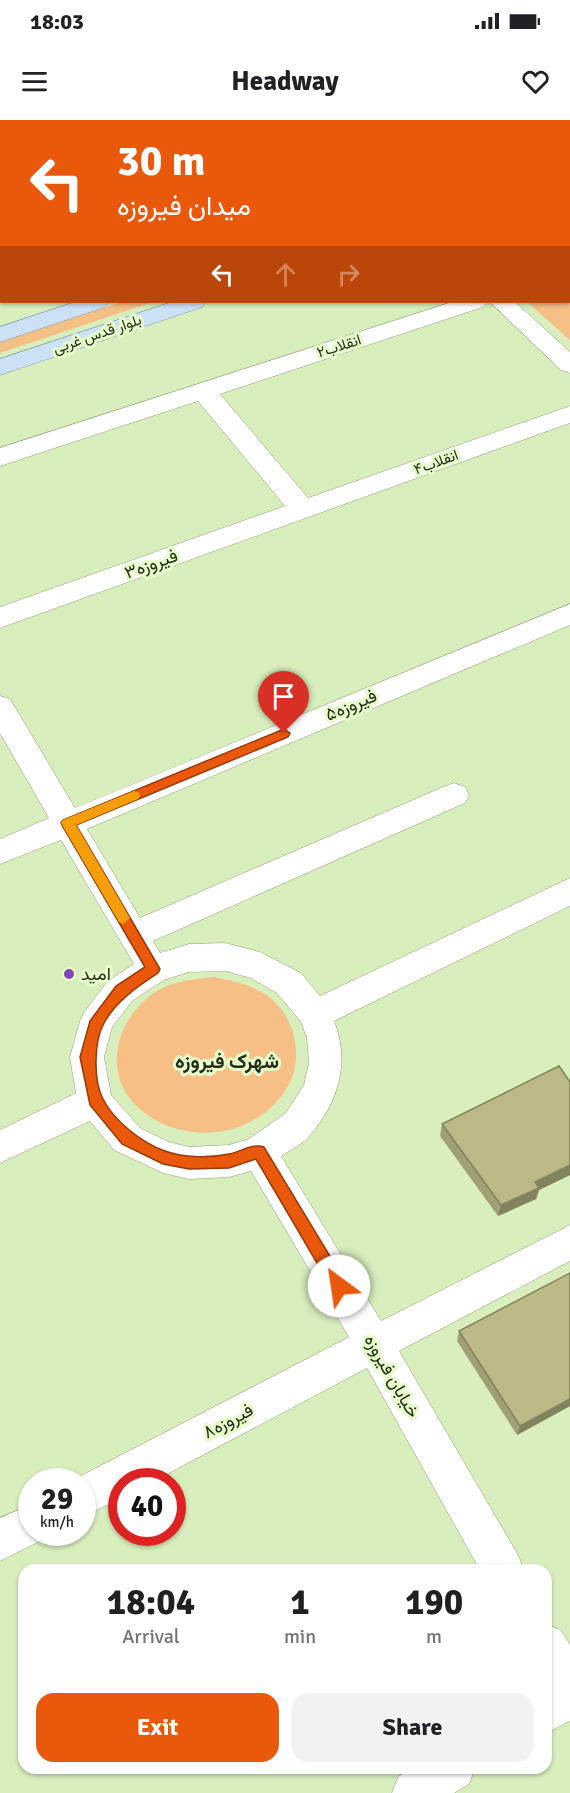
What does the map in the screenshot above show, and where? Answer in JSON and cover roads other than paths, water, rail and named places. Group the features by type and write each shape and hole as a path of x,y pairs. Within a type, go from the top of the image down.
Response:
{"main road":[{"name":"بلوار قدس غربی","path":"0,334 94,303"},
{"name":"بلوار قدس غربی","path":"0,367 191,303"}],"street":[{"name":"انقلاب۲","path":"0,457 472,303"},
{"path":"503,303 570,365"},
{"path":"203,390 303,510"},
{"name":"انقلاب۴","path":"303,510 570,414"},
{"name":"فیروزه۳","path":"0,618 303,510"},
{"name":"فیروزه۵","path":"0,852 570,614"},
{"path":"0,707 153,969"},
{"path":"134,935 453,795"},
{"path":"315,1014 570,891"},
{"path":"225,957 260,966 289,983 315,1014 324,1038 326,1063 320,1090 298,1124 259,1152 229,1161 189,1163 163,1157 127,1139 95,1101 87,1057 98,1021 120,991 153,969 189,958 225,957"},
{"path":"0,1147 95,1101"},
{"name":"خیابان فیروزه","path":"259,1152 374,1344 500,1564"},
{"name":"فیروزه۸","path":"96,1490 570,1242"},
{"path":"0,1540 18,1531"},
{"path":"552,1656 570,1687"},
{"path":"552,1707 570,1696"},
{"path":"414,1793 444,1774"}],"place":[{"name":"امید","path":"69,974"}],"district":[{"name":"شهرک فیروزه","path":"227,1061"}]}
